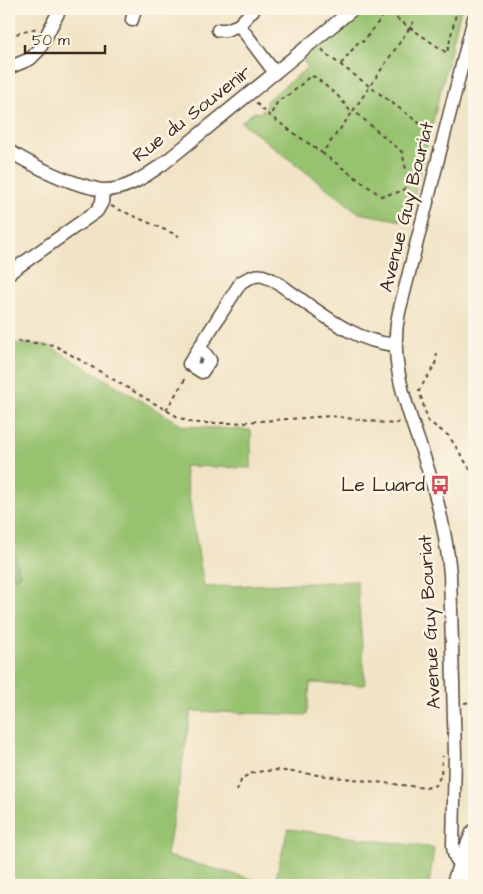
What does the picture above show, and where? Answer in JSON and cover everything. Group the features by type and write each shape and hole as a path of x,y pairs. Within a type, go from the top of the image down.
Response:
{"main road":[{"path":"468,885 474,832"},
{"path":"454,885 470,867"}],"street":[{"path":"13,66 30,58 40,50 60,9"},
{"path":"218,30 226,30 239,25 254,9"},
{"name":"Rue du Souvenir","path":"9,151 51,173 103,196 129,185 163,164 353,9"},
{"name":"Avenue Guy Bouriat","path":"470,867 457,861 453,855 452,845 455,755 448,550 429,475 403,398 397,367 396,328 474,18"},
{"path":"239,25 275,72"},
{"path":"9,273 88,218 97,210 103,196"},
{"path":"192,366 189,364 241,282 261,275 275,281 338,326 361,337 396,345"}],"path":[{"path":"383,9 447,53 457,9"},
{"path":"341,64 360,40 363,42 387,11"},
{"path":"322,153 415,20"},
{"path":"9,37 32,28 50,28"},
{"path":"321,48 326,54 426,128"},
{"path":"248,94 270,116 381,196 403,191 409,182 402,152 352,112 338,96 315,77 311,76 293,92 278,101 270,116"},
{"path":"103,196 179,236"},
{"path":"9,340 54,345 178,417 193,423 232,423 331,416 394,424 405,421"},
{"path":"437,353 435,365 419,390 428,421 449,436 471,470 474,480"},
{"path":"166,410 192,366"},
{"path":"237,791 242,778 255,772 277,770 426,788 436,785 441,775 442,758 444,755 455,755"}],"green space":[{"path":"364,9 461,9 408,222 359,213 241,122 254,112 259,113 266,107 266,101 308,67 302,59 326,44 327,39"},
{"path":"9,343 48,345 183,426 251,430 251,468 184,466 204,587 357,581 365,685 310,683 307,715 191,711 167,856 274,885 9,885 9,581 20,575 9,537"},
{"path":"9,537 20,575 9,581"},
{"path":"288,829 434,848 429,885 274,885"}],"place":[{"name":"Le Luard","path":"440,485"}]}
